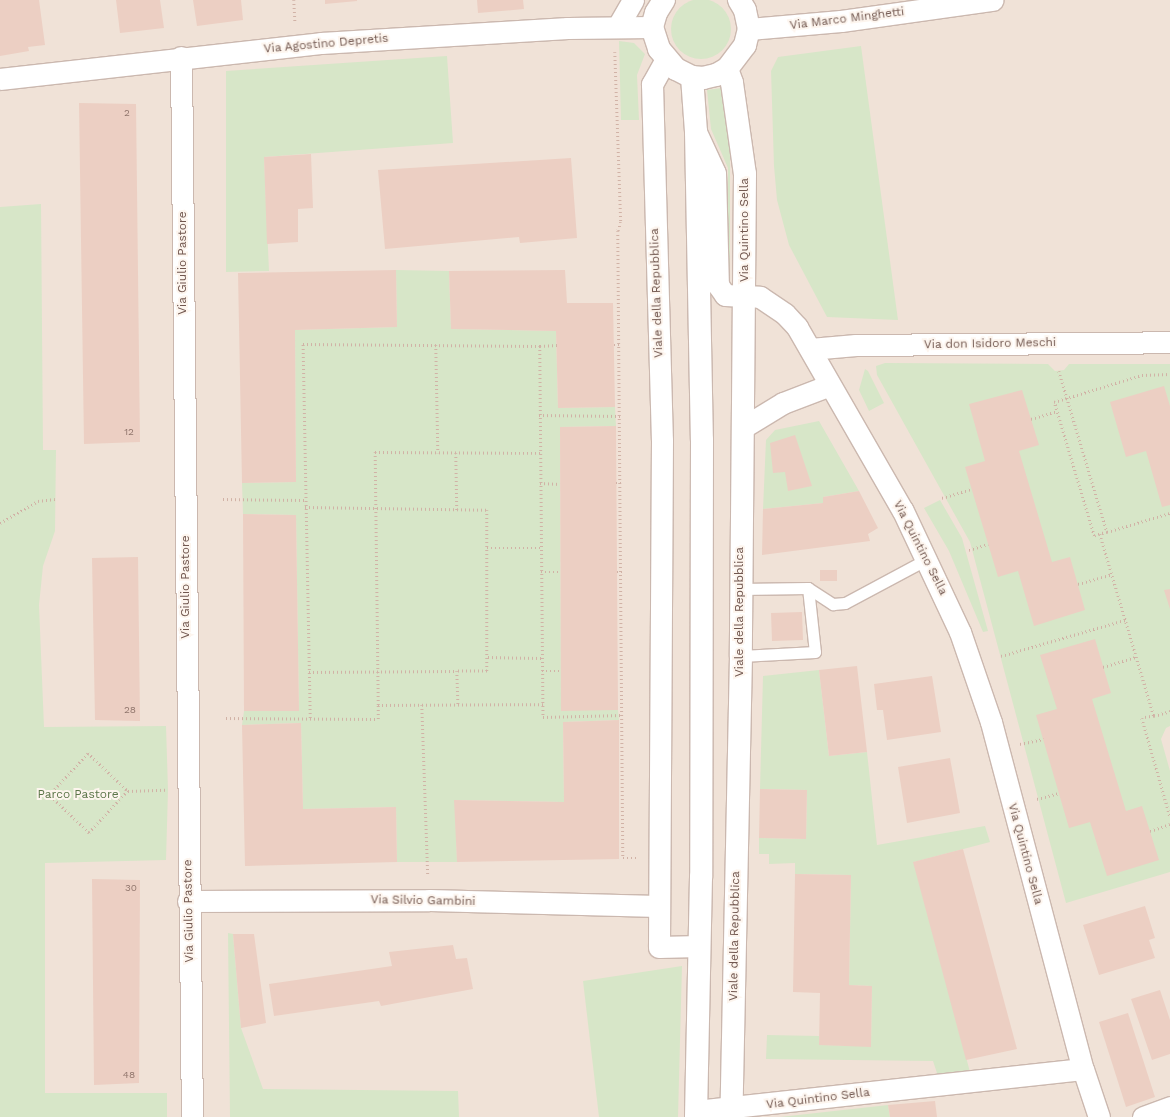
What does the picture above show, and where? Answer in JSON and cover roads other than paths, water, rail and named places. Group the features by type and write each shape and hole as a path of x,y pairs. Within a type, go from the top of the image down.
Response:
{"street":[{"path":"616,36 633,0"},
{"path":"664,0 656,13 652,27 659,49 666,59 692,76 716,75 727,69 745,45 749,29 745,10 739,0"},
{"name":"Via Marco Minghetti","path":"749,29 841,21 992,0"},
{"name":"Via Agostino Depretis","path":"0,79 181,57 321,43 616,36 652,27"},
{"name":"Via Giulio Pastore","path":"181,57 188,901 192,1117"},
{"name":"Viale della Repubblica","path":"666,59 652,84 662,440 658,906 660,947 699,946"},
{"name":"Via Quintino Sella","path":"727,69 732,83 745,174 744,296 760,297 785,314 810,349 927,559 977,675 1083,1069 1099,1117"},
{"path":"692,76 696,132 700,308 699,946 696,1114"},
{"path":"696,132 715,173 718,285 726,295 744,296"},
{"name":"Viale della Repubblica","path":"731,1113 741,656 740,589 744,296"},
{"name":"Via don Isidoro Meschi","path":"810,349 856,345 1170,342"},
{"path":"742,428 782,403 830,385"},
{"name":"Via Silvio Gambini","path":"188,901 429,900 658,906"},
{"name":"Via Quintino Sella","path":"696,1114 731,1113 1083,1069"},
{"path":"1144,1117 1170,1106"}],"lane":[{"path":"740,589 808,588 833,604 845,603 927,559"},
{"path":"741,656 815,652 808,588"}],"park label":[{"name":"Parco Pastore","path":"78,795"}]}
